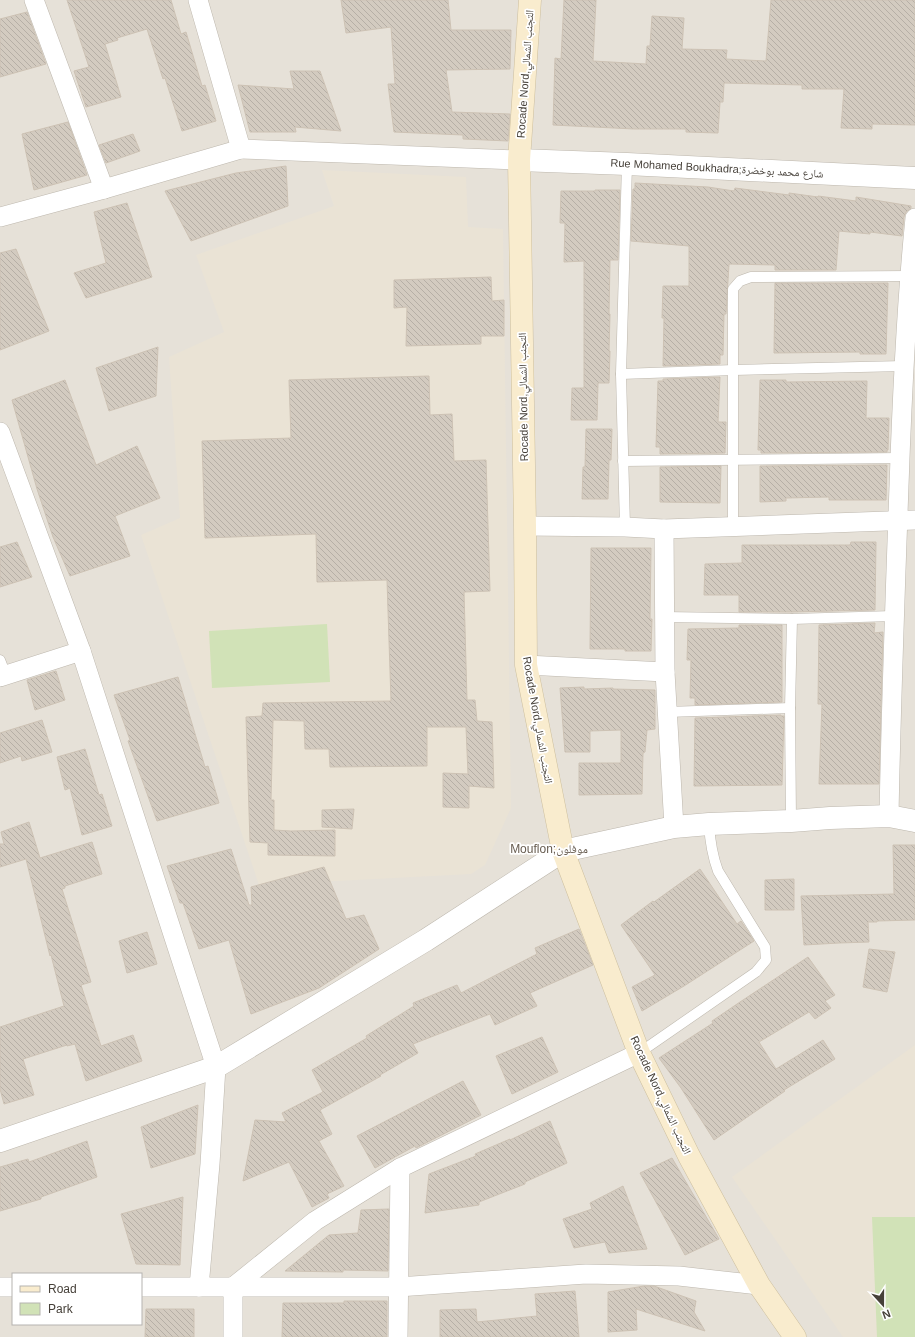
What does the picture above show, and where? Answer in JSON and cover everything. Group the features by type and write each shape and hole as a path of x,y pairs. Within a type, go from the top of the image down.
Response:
{"main road":[{"name":"Rocade Nord,التجنب الشمالي","path":"530,0 519,160 526,665 563,851 639,1053 689,1156 759,1285 795,1337"}],"street":[{"path":"34,0 104,189"},
{"path":"198,0 241,149"},
{"path":"0,217 104,189 241,149 519,160"},
{"name":"Rue Mohamed Boukhadra;شارع محمد بوخضرة","path":"519,160 915,178"},
{"path":"889,816 893,616 906,520 900,458 904,366 910,346 909,276 915,218"},
{"path":"0,432 81,651 216,1067 210,1164 199,1287"},
{"path":"525,526 664,529 906,520"},
{"path":"664,529 665,672 674,827"},
{"path":"2,671 81,651"},
{"path":"526,665 665,672"},
{"path":"0,1141 216,1067 426,940 563,851 674,827 709,824 889,816 915,821"},
{"path":"232,1287 315,1221 400,1168 639,1053"},
{"path":"398,1337 400,1168"},
{"path":"142,1287 398,1287 586,1274 679,1276 759,1285"},
{"path":"0,1287 12,1287"},
{"path":"232,1287 233,1337"}],"lane":[{"path":"625,527 621,374 627,164"},
{"path":"733,526 733,289 740,281 751,277 909,276"},
{"path":"621,374 904,366"},
{"path":"623,461 900,458"},
{"path":"664,617 792,619 893,616"},
{"path":"791,821 790,708 792,619"},
{"path":"667,712 790,708"},
{"path":"639,1053 756,972 766,960 765,947 718,871 713,858 709,824"}],"shaded area":[{"path":"0,0 915,0 915,1337 0,1337"},
{"path":"322,170 466,177 468,227 503,229 511,808 485,865 471,874 259,885 141,535 180,518 169,357 224,332 196,255 334,206"},
{"path":"915,1045 915,1337 843,1337 732,1177"}],"green space":[{"path":"327,624 330,682 212,688 209,631"},
{"path":"872,1217 915,1217 915,1337 877,1337"}],"building":[{"path":"67,0 171,0 181,34 186,32 202,86 205,85 216,121 182,131 147,29 117,38 118,40 105,44 121,97 86,107 74,71 89,67"},
{"path":"341,0 448,0 451,30 511,30 510,69 446,70 452,112 510,114 508,141 463,139 463,135 394,132 388,84 395,84 391,27 346,33"},
{"path":"564,0 596,0 593,61 646,64 647,46 650,46 652,16 684,18 682,49 727,50 726,59 766,61 771,0 915,0 915,125 872,124 872,129 841,128 844,89 802,89 802,85 724,83 723,102 720,102 718,133 686,132 686,129 634,129 553,125 555,58 561,59"},
{"path":"27,12 46,64 0,77 0,19"},
{"path":"290,71 320,71 341,131 295,127 296,132 250,132 238,85 294,89"},
{"path":"68,122 87,175 34,190 22,134"},
{"path":"133,134 140,151 106,163 99,145"},
{"path":"286,166 288,206 191,241 165,191 236,173"},
{"path":"635,183 708,187 734,191 735,188 856,201 856,197 911,206 911,208 906,212 904,217 902,236 870,232 870,234 839,231 836,270 775,270 775,265 729,264 726,314 724,314 723,355 720,355 720,364 663,366 663,286 689,286 689,246 631,241 633,189 635,189"},
{"path":"620,190 618,260 610,260 609,383 598,383 597,420 571,420 572,388 584,388 584,261 564,262 565,223 560,223 561,191"},
{"path":"127,203 152,277 86,298 74,273 106,263 94,212"},
{"path":"16,249 49,331 0,350 0,253"},
{"path":"491,277 492,301 504,300 504,336 481,336 481,344 406,346 407,307 394,308 394,280"},
{"path":"775,283 888,283 886,354 860,354 860,352 774,353"},
{"path":"158,347 156,396 109,411 96,368"},
{"path":"429,376 430,415 452,414 454,461 486,460 490,591 464,592 467,700 475,700 477,721 492,722 494,788 469,786 469,808 443,807 443,773 468,774 466,727 427,727 427,766 330,767 329,749 305,749 304,721 273,720 271,800 274,800 274,830 335,830 335,856 268,855 268,843 250,842 246,717 262,716 263,703 391,701 387,580 317,582 316,534 205,538 202,441 291,438 289,380"},
{"path":"720,377 718,422 726,422 725,453 660,454 660,447 656,447 658,381 663,381 663,379"},
{"path":"65,380 96,465 137,446 160,498 115,516 130,556 70,576 53,537 37,489 12,400"},
{"path":"760,380 786,380 786,382 867,381 866,418 889,418 887,452 761,453 761,450 758,450"},
{"path":"586,429 612,429 611,460 609,460 608,499 582,499"},
{"path":"887,465 886,500 829,500 829,497 786,498 786,501 760,502 760,466"},
{"path":"721,466 720,503 660,502 660,467"},
{"path":"17,542 32,577 0,587 0,547"},
{"path":"851,542 876,542 875,610 739,612 739,595 704,595 705,564 742,563 742,545 850,545"},
{"path":"591,548 651,548 651,651 590,649"},
{"path":"875,623 874,633 883,632 879,784 819,784 822,704 818,704 819,625"},
{"path":"739,625 782,625 782,702 695,705 695,698 690,698 691,660 687,660 688,629 739,628"},
{"path":"56,671 65,700 35,710 27,680"},
{"path":"178,677 205,767 208,766 219,803 157,821 128,741 130,740 114,695"},
{"path":"584,687 584,689 613,688 655,690 655,729 647,730 645,752 643,753 642,794 579,795 579,763 621,763 621,730 590,731 590,752 565,752 560,688"},
{"path":"784,716 782,785 694,786 695,718"},
{"path":"42,720 52,752 22,761 21,756 0,763 0,733"},
{"path":"85,749 99,795 102,794 112,826 82,835 70,788 65,790 57,757"},
{"path":"354,809 352,829 322,827 322,810"},
{"path":"29,822 40,858 92,842 102,874 65,886 65,888 62,889 91,982 81,985 101,1046 133,1035 142,1061 86,1081 75,1044 67,1045 23,1059 34,1095 4,1104 0,1089 0,1027 64,1006 26,859 0,867 0,844 4,844 1,832"},
{"path":"893,845 915,845 915,920 868,922 869,942 804,945 801,896 894,894"},
{"path":"231,849 249,905 252,905 251,887 324,867 346,919 364,915 379,949 319,988 251,1014 229,940 199,949 183,903 180,903 167,866"},
{"path":"700,869 737,924 741,921 754,941 642,1011 632,987 655,975 621,925"},
{"path":"794,879 794,910 765,910 765,880"},
{"path":"579,929 593,965 530,993 537,1006 495,1025 490,1014 413,1044 418,1053 380,1075 381,1076 320,1110 332,1134 319,1141 344,1186 327,1194 329,1198 312,1207 289,1162 243,1181 255,1120 286,1122 282,1113 323,1092 312,1070 367,1038 366,1036 414,1006 413,1003 457,985 461,993 537,954 535,948"},
{"path":"147,932 157,964 127,973 119,941"},
{"path":"869,949 895,952 887,992 863,987"},
{"path":"808,957 835,995 825,1001 831,1008 815,1019 809,1012 759,1042 776,1069 823,1040 835,1059 784,1090 785,1091 714,1140 681,1088 659,1058 713,1023 712,1021"},
{"path":"542,1037 558,1072 512,1094 496,1056"},
{"path":"463,1081 481,1115 416,1148 415,1146 375,1168 357,1136"},
{"path":"198,1105 195,1154 151,1168 141,1127"},
{"path":"550,1121 567,1163 525,1182 525,1184 479,1202 479,1205 425,1213 429,1174 476,1156 475,1154 510,1140"},
{"path":"87,1141 97,1177 41,1197 41,1199 0,1211 0,1167 28,1159 29,1162"},
{"path":"672,1158 719,1239 685,1255 640,1173"},
{"path":"623,1186 647,1249 609,1253 605,1242 574,1248 563,1219 592,1209 590,1203"},
{"path":"183,1197 180,1265 136,1264 121,1214"},
{"path":"389,1209 388,1271 285,1271 329,1235 358,1233 361,1210"},
{"path":"644,1286 654,1286 696,1301 694,1312 705,1331 636,1309 637,1330 608,1332 608,1292"},
{"path":"575,1291 579,1337 440,1337 440,1310 476,1309 477,1322 537,1316 535,1294"},
{"path":"344,1301 387,1301 387,1337 282,1337 283,1303 344,1303"},
{"path":"146,1309 194,1309 194,1337 145,1337"}],"district":[{"name":"Mouflon;موفلون","path":"549,849"}]}
